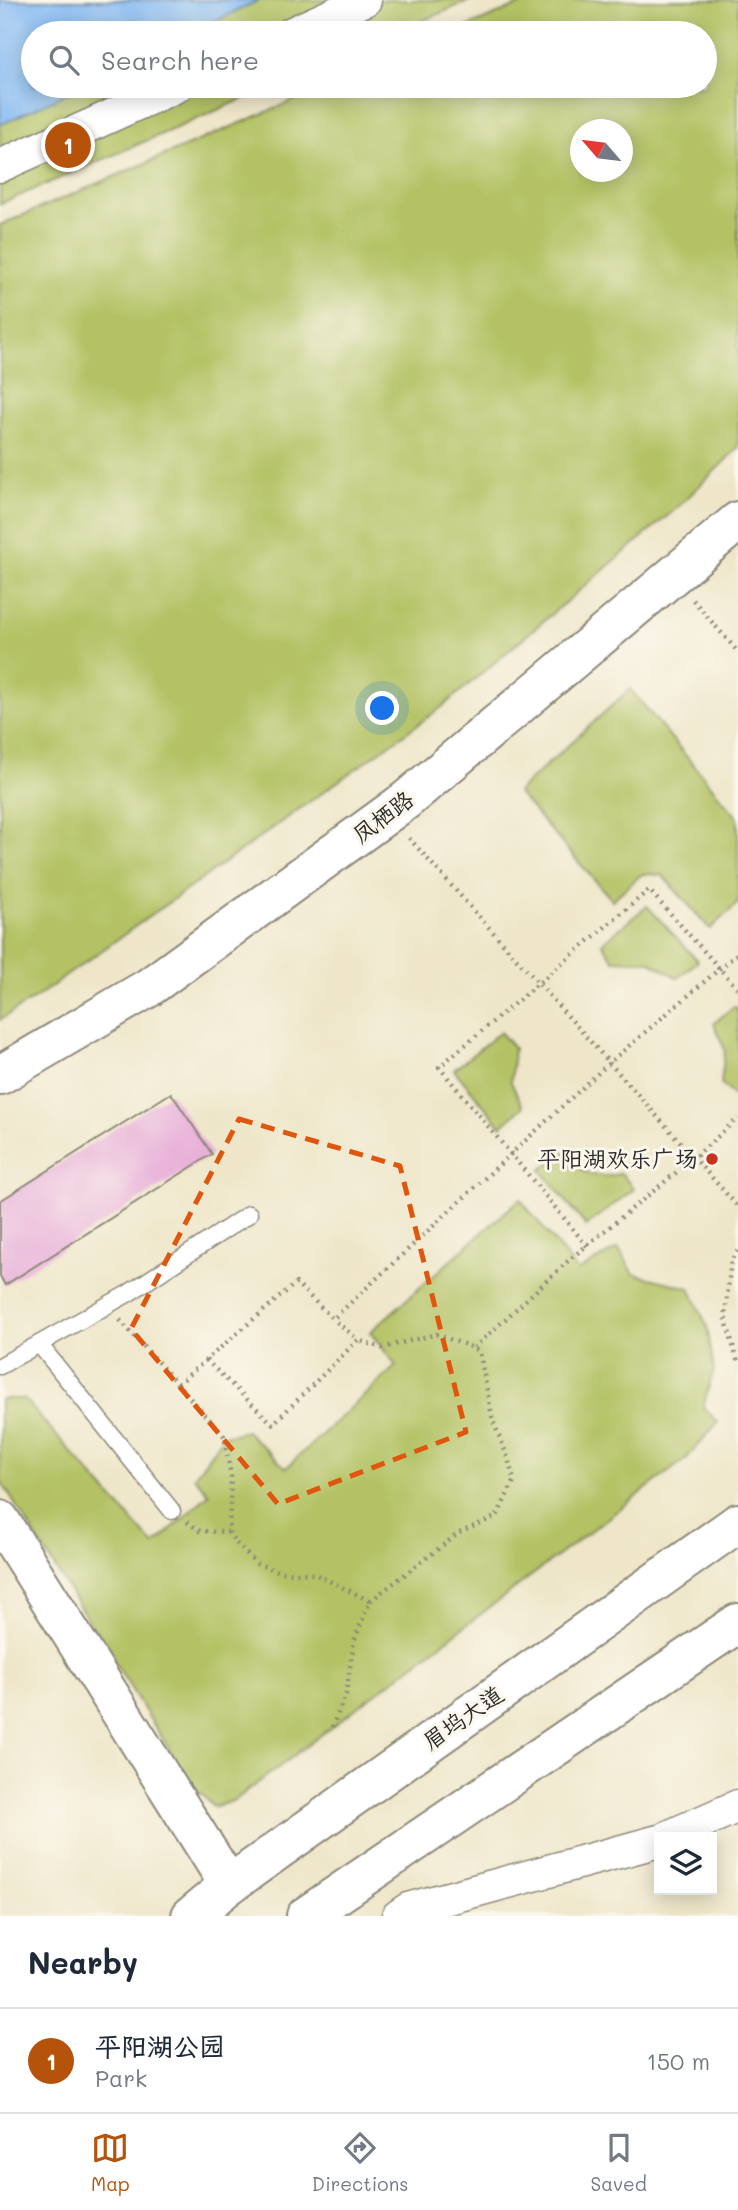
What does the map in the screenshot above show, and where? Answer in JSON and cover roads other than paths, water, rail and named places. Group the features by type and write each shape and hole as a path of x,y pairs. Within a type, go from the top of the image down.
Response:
{"street":[{"path":"319,21 365,0"},
{"path":"0,166 150,98"},
{"name":"凤栖路","path":"0,1075 148,988 387,814 738,521"},
{"path":"0,1520 229,1885"},
{"name":"眉坞大道","path":"191,1916 229,1885 738,1523"},
{"path":"306,1916 738,1623"},
{"path":"679,1832 738,1806"},
{"path":"398,1916 408,1909 654,1842"}],"lane":[{"path":"0,1366 107,1305 249,1214"},
{"path":"39,1344 172,1511"}],"water":[{"path":"0,0 260,0 216,21 21,21 21,98 57,98 0,125"}],"place":[{"name":"平阳湖公园","path":"68,145"},
{"name":"平阳湖欢乐广场","path":"712,1159"}]}
